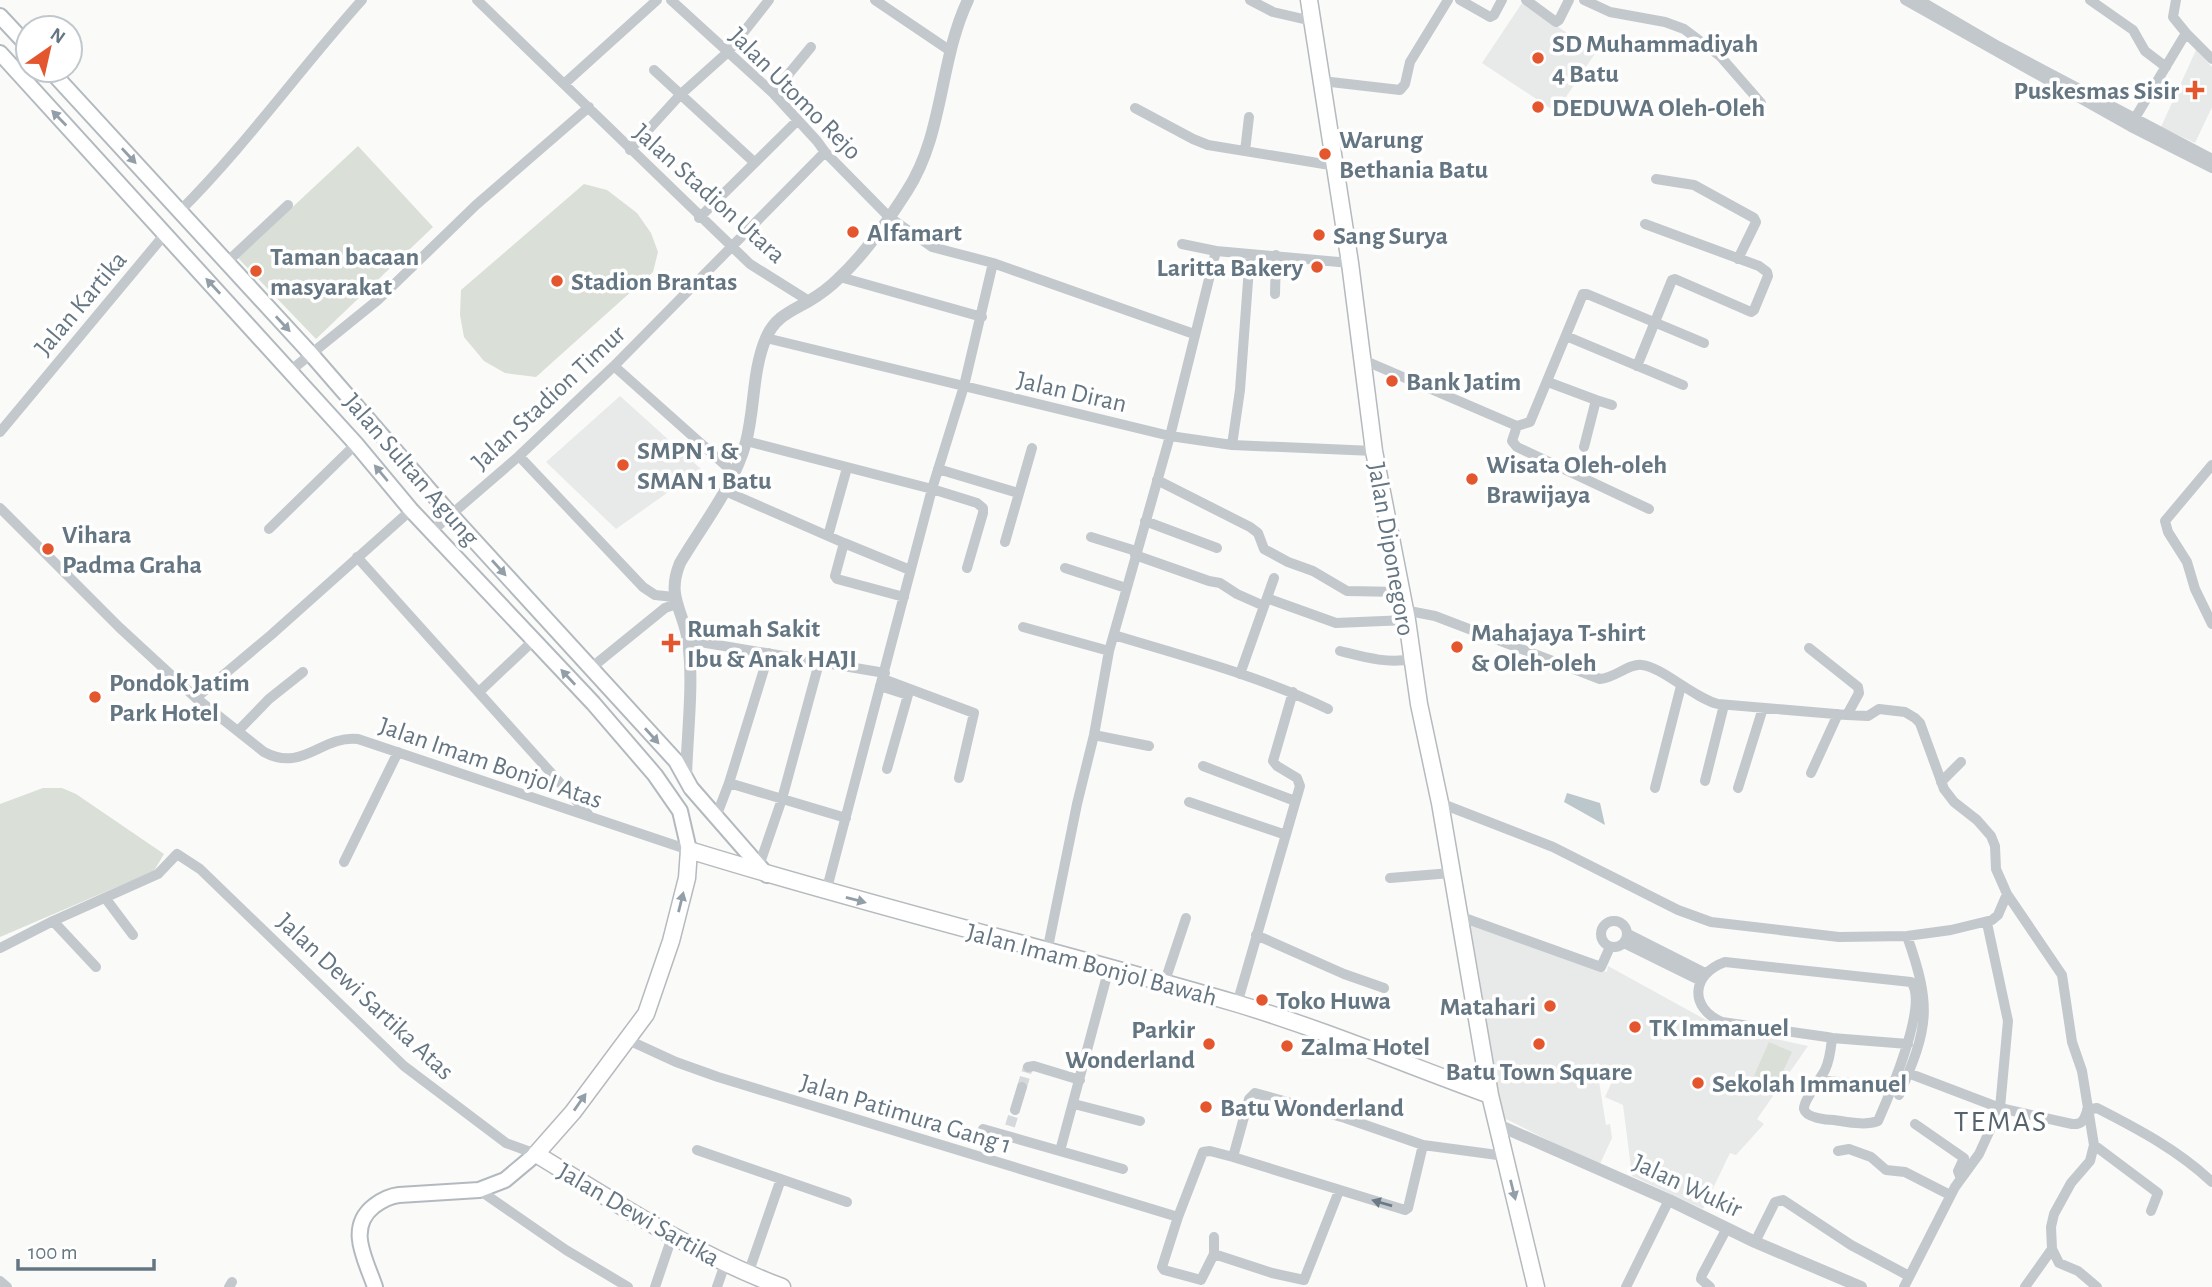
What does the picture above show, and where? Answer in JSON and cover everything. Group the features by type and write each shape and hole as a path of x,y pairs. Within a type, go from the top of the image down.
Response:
{"main road":[{"name":"Jalan Diponegoro","path":"1309,0 1350,263 1374,451 1440,803 1490,1095 1536,1287"},
{"path":"0,16 14,31"},
{"name":"Jalan Sultan Agung","path":"0,53 356,444 431,532 593,704 672,798 684,824 689,850"},
{"name":"Jalan Sultan Agung","path":"63,84 311,354 451,515 676,761 691,788 763,870"},
{"path":"82,142 102,126"},
{"path":"593,704 596,691 610,688"},
{"path":"725,861 739,856 740,844"},
{"path":"375,1287 359,1242 360,1225 369,1210 391,1196 479,1190 505,1180 536,1154 573,1112 646,1014 671,941 689,865 689,850"},
{"name":"Jalan Imam Bonjol Bawah","path":"689,850 763,870 826,892 1237,1004 1340,1038 1490,1095"},
{"name":"Jalan Dewi Sartika","path":"536,1154 672,1237 725,1264 782,1287"}],"street":[{"path":"180,211 252,132 362,0"},
{"name":"Jalan Stadion Utara","path":"477,0 589,107 699,218 761,272 809,301"},
{"path":"564,84 657,0"},
{"name":"Jalan Utomo Rejo","path":"671,0 772,93 889,217 932,247 993,262 1194,334"},
{"path":"875,0 949,50"},
{"path":"686,777 690,686 688,640 675,600 675,574 734,473 746,441 761,354 774,323 840,277 889,217 913,182 925,158 949,50 968,0"},
{"path":"1250,0 1273,12 1312,21"},
{"path":"1322,81 1401,90 1410,62 1448,0"},
{"path":"1460,0 1490,17 1494,15 1502,0"},
{"path":"1526,0 1556,22 1569,0"},
{"path":"1584,0 1610,12 1665,22 1684,29 1720,56 1762,103"},
{"path":"1905,0 2133,122 2212,159"},
{"path":"1919,0 2212,169"},
{"path":"2090,0 2133,30 2145,51 2166,67"},
{"path":"2176,0 2173,17 2212,59"},
{"path":"630,150 680,95 728,52 766,1"},
{"path":"2133,122 2186,33"},
{"path":"772,93 811,47"},
{"path":"654,70 754,162"},
{"path":"290,371 379,299 476,205 589,107"},
{"path":"1135,108 1208,145 1336,166"},
{"path":"1245,151 1249,117"},
{"path":"699,218 798,120"},
{"name":"Jalan Stadion Timur","path":"431,532 519,456 614,366 825,152"},
{"path":"1656,179 1694,186 1754,218 1756,222 1738,259"},
{"path":"227,262 288,205"},
{"path":"1637,366 1670,282 1675,279 1747,311 1754,310 1768,274 1759,266 1645,224"},
{"name":"Jalan Kartika","path":"0,432 165,234"},
{"path":"1182,244 1216,251 1350,263"},
{"path":"1047,952 1094,735 1109,650 1170,436 1216,251"},
{"path":"1232,444 1240,390 1250,254"},
{"path":"1275,294 1276,255"},
{"path":"826,892 937,469 964,386 993,262"},
{"path":"840,277 982,317"},
{"path":"1361,359 1517,426 1530,422 1583,294 1704,343"},
{"path":"1566,336 1683,385"},
{"name":"Jalan Diran","path":"766,338 1170,436 1232,444 1374,451"},
{"path":"614,366 734,473"},
{"path":"1548,382 1612,405"},
{"path":"1584,447 1596,400"},
{"path":"1517,426 1512,440 1517,447 1649,509"},
{"path":"746,441 977,503 983,508 967,568"},
{"path":"269,528 356,444"},
{"path":"1005,542 1032,448"},
{"path":"519,456 643,587 655,595 675,600"},
{"path":"2212,465 2165,520 2168,532 2187,562 2195,589 2212,624"},
{"path":"828,536 847,468"},
{"path":"937,469 1018,493"},
{"path":"1157,480 1250,527 1258,533 1264,549 1313,571 1347,592 1401,592"},
{"path":"725,491 910,569"},
{"name":"Jalan Imam Bonjol Atas","path":"0,509 120,628 196,698 275,758 289,760 305,756 334,742 351,739 398,752 689,850"},
{"path":"196,698 411,510"},
{"path":"1145,521 1217,548"},
{"path":"1091,537 1209,581 1216,581 1237,594 1336,623 1406,615 1435,616 1600,678 1609,678 1641,664 1705,699 1724,705 1868,716 1879,709 1905,712 1915,718 1920,723 1941,782 1954,802 1977,820 1991,836 1995,846 1996,869 2007,894 2063,975 2072,1042 2082,1071 2094,1145 2090,1161 2071,1183 2054,1214 2052,1249 2059,1263 2078,1271 2097,1287"},
{"path":"844,543 835,576 837,579 904,597"},
{"path":"357,557 591,818"},
{"path":"1065,569 1126,588"},
{"path":"1240,674 1268,603 1274,578"},
{"path":"591,668 675,600"},
{"path":"1023,627 1109,650"},
{"path":"1114,635 1293,692 1328,709"},
{"path":"479,692 534,640"},
{"path":"688,640 820,663 883,679 974,713 959,778"},
{"path":"1810,648 1858,687 1859,693 1842,715 1811,773"},
{"path":"1340,650 1387,661 1412,659"},
{"path":"716,817 769,653"},
{"path":"763,870 820,663"},
{"path":"239,730 269,699 303,672"},
{"path":"883,679 908,695 887,769"},
{"path":"1655,788 1681,686"},
{"path":"1237,1004 1286,835 1299,780 1277,766 1273,757 1293,692"},
{"path":"1705,780 1724,705"},
{"path":"1738,788 1763,708"},
{"path":"1094,735 1149,746"},
{"path":"344,862 398,752"},
{"path":"1941,782 1961,762"},
{"path":"1203,765 1295,801"},
{"path":"729,783 846,818"},
{"path":"1189,802 1286,835"},
{"path":"1440,803 1553,847 1678,910 1711,922 1839,937 1907,936 1987,923 1998,915 2007,894"},
{"name":"Jalan Dewi Sartika Atas","path":"106,899 158,874 177,854 200,869 404,1066 498,1138 520,1150 536,1154"},
{"path":"1390,878 1451,873"},
{"path":"1,949 53,921 106,899 133,935"},
{"path":"1459,916 1601,966 1608,945"},
{"path":"1164,984 1186,918"},
{"path":"53,921 96,967"},
{"path":"1608,922 1619,922 1626,929 1626,938 1615,948 1608,945 1601,935 1604,926 1608,922"},
{"path":"1904,1287 1950,1195 1979,1154 2000,1108 2008,1021 1987,923"},
{"path":"1256,935 1344,974 1384,988"},
{"path":"1899,1095 1919,1048 1925,1013 1922,982 1907,936"},
{"path":"1626,938 1703,977"},
{"path":"1832,1038 1827,1066 1804,1107 1805,1111 1809,1115 1828,1120 1866,1124 1878,1121 1908,1044 1912,1028 1916,990 1911,982 1725,962 1714,966 1703,977 1699,989 1700,1005 1708,1016 1722,1022 1832,1038 1908,1044"},
{"path":"1060,1151 1109,968"},
{"name":"Jalan Patimura Gang 1","path":"626,1039 664,1057 718,1077 1178,1217"},
{"path":"1028,1067 1034,1066 1080,1080"},
{"path":"1908,1073 2000,1108 2079,1124 2087,1110"},
{"path":"1819,1080 1891,1087"},
{"path":"1015,1110 1022,1087"},
{"path":"1233,1157 1249,1099 1255,1093 1345,1118 1423,1145 1505,1156"},
{"path":"1074,1104 1140,1121"},
{"path":"2087,1110 2097,1108 2153,1137 2212,1182"},
{"name":"Jalan Wukir","path":"1496,1124 1669,1200 1844,1284 1861,1287"},
{"path":"1915,1124 1964,1158 1958,1171 1961,1179"},
{"path":"984,1129 1008,1131 1060,1151 1123,1169"},
{"path":"1214,1237 1214,1254 1201,1280 1164,1270 1162,1267 1203,1152 1210,1151 1233,1157 1406,1209 1423,1145"},
{"path":"2094,1145 2158,1193 2151,1211"},
{"path":"1838,1151 1849,1149 1871,1157 1886,1170 1905,1172 1950,1195"},
{"path":"697,1150 847,1202"},
{"path":"748,1274 781,1179"},
{"path":"479,1190 566,1250 628,1287"},
{"path":"1214,1254 1272,1273 1304,1280 1339,1191"},
{"path":"1626,1287 1669,1200"},
{"path":"1755,1242 1775,1202 1783,1200 1851,1245 1909,1276"},
{"path":"1710,1287 1701,1279 1702,1275 1727,1228"},
{"path":"654,1287 672,1237"},
{"path":"2025,1287 2052,1249"},
{"path":"717,1287 725,1264"}],"shaded area":[{"name":"SD Muhammadiyah 4 Batu","path":"1522,3 1596,52 1556,112 1482,63"},
{"name":"Puskesmas Sisir","path":"2196,50 2212,67 2212,107 2195,143 2161,127"},
{"path":"358,146 433,227 316,339 238,258"},
{"name":"Stadion Brantas","path":"584,184 607,190 637,213 651,233 658,252 653,272 536,377 505,373 484,361 464,337 460,315 461,290"},
{"name":"SMPN 1 & SMAN 1 Batu","path":"620,396 701,469 616,529 546,462"},
{"path":"43,788 62,788 76,794 164,854 154,871 0,937 0,804"},
{"path":"1567,793 1600,803 1605,825 1564,802"},
{"path":"1467,923 1607,972 1608,966 1717,1026 1808,1046 1757,1119 1764,1124 1736,1155 1730,1153 1703,1209 1632,1176 1623,1105 1605,1097 1617,1071 1596,1063 1606,1125 1610,1124 1612,1138 1599,1166 1500,1114"},
{"path":"1769,1042 1792,1052 1775,1088 1753,1078"}],"tunnel":[{"path":"1022,1087 1028,1067"},
{"path":"1010,1126 1015,1110"}],"place":[{"name":"SD Muhammadiyah 4 Batu","path":"1538,58"},
{"name":"Puskesmas Sisir","path":"2195,90"},
{"name":"DEDUWA Oleh-Oleh","path":"1538,107"},
{"name":"Warung Bethania Batu","path":"1325,154"},
{"name":"Alfamart","path":"853,232"},
{"name":"Sang Surya","path":"1319,235"},
{"name":"Laritta Bakery","path":"1317,267"},
{"name":"Taman bacaan masyarakat","path":"256,271"},
{"name":"Stadion Brantas","path":"557,281"},
{"name":"Bank Jatim","path":"1392,381"},
{"name":"SMPN 1 & SMAN 1 Batu","path":"623,465"},
{"name":"Wisata Oleh-oleh Brawijaya","path":"1472,479"},
{"name":"Vihara Padma Graha","path":"48,549"},
{"name":"Rumah Sakit Ibu & Anak HAJI","path":"671,643"},
{"name":"Mahajaya T-shirt & Oleh-oleh","path":"1457,647"},
{"name":"Pondok Jatim Park Hotel","path":"95,697"},
{"name":"Toko Huwa","path":"1262,1000"},
{"name":"Matahari","path":"1550,1006"},
{"name":"TK Immanuel","path":"1635,1027"},
{"name":"Parkir Wonderland","path":"1209,1044"},
{"name":"Batu Town Square","path":"1539,1044"},
{"name":"Zalma Hotel","path":"1287,1046"},
{"name":"Sekolah Immanuel","path":"1698,1083"},
{"name":"Batu Wonderland","path":"1206,1107"}],"district":[{"name":"TEMAS","path":"2001,1121"}]}
